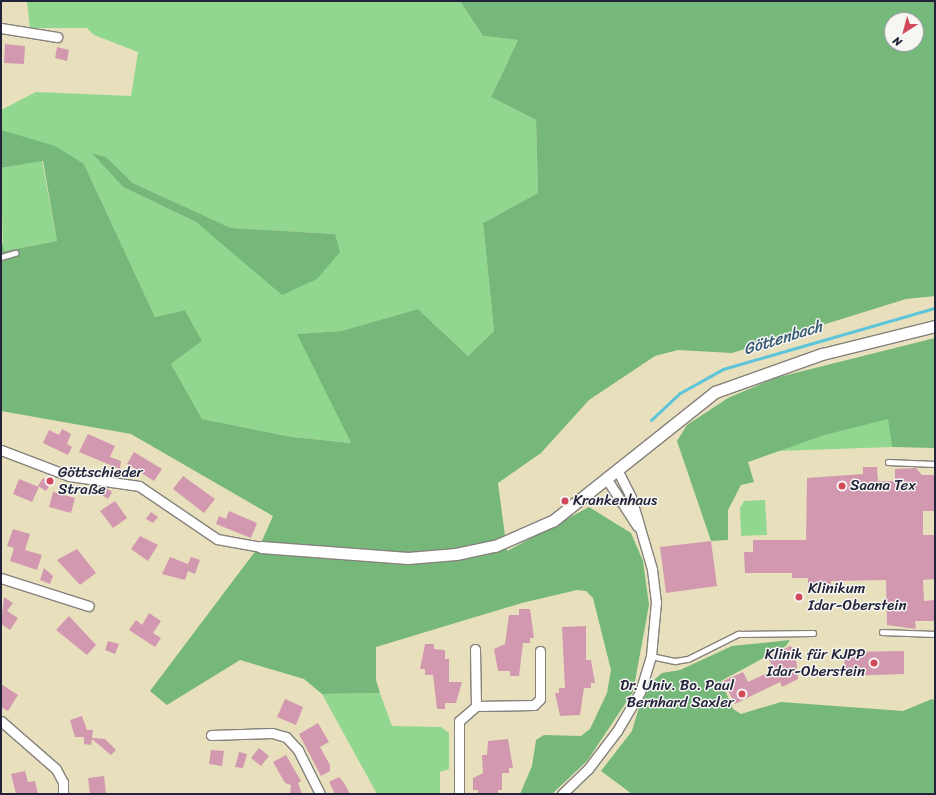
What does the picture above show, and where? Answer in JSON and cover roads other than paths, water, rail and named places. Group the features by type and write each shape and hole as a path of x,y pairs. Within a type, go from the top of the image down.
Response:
{"street":[{"path":"1,28 57,37"},
{"path":"1,450 69,476 139,486 217,539 261,547 408,558 477,551 518,537 554,520 700,401 737,382 822,354 935,326"},
{"path":"562,794 588,769 617,731 640,692 651,656 655,586 644,537 617,470"},
{"path":"606,478 644,537"},
{"path":"1,578 89,606"},
{"path":"475,648 476,706"},
{"path":"458,794 457,727 462,717 476,706 534,705 540,699 540,651"},
{"path":"1,721 56,770 63,782 63,794"},
{"path":"211,735 272,733 286,737 298,750 320,794"}],"lane":[{"path":"1,257 15,253"},
{"path":"888,462 935,464"},
{"path":"882,632 935,634"},
{"path":"651,656 675,661 688,659 738,634 813,633"}],"waterway":[{"name":"Göttenbach","path":"651,420 680,393 723,369 935,308"}],"place":[{"name":"Göttschieder Straße","path":"50,481"},
{"name":"Saana Tex","path":"842,486"},
{"name":"Krankenhaus","path":"565,501"},
{"name":"Klinikum Idar-Oberstein","path":"799,597"},
{"name":"Klinik für KJPP Idar-Oberstein","path":"874,663"},
{"name":"Dr. Univ. Bo. Paul Bernhard Saxler","path":"742,694"}]}
